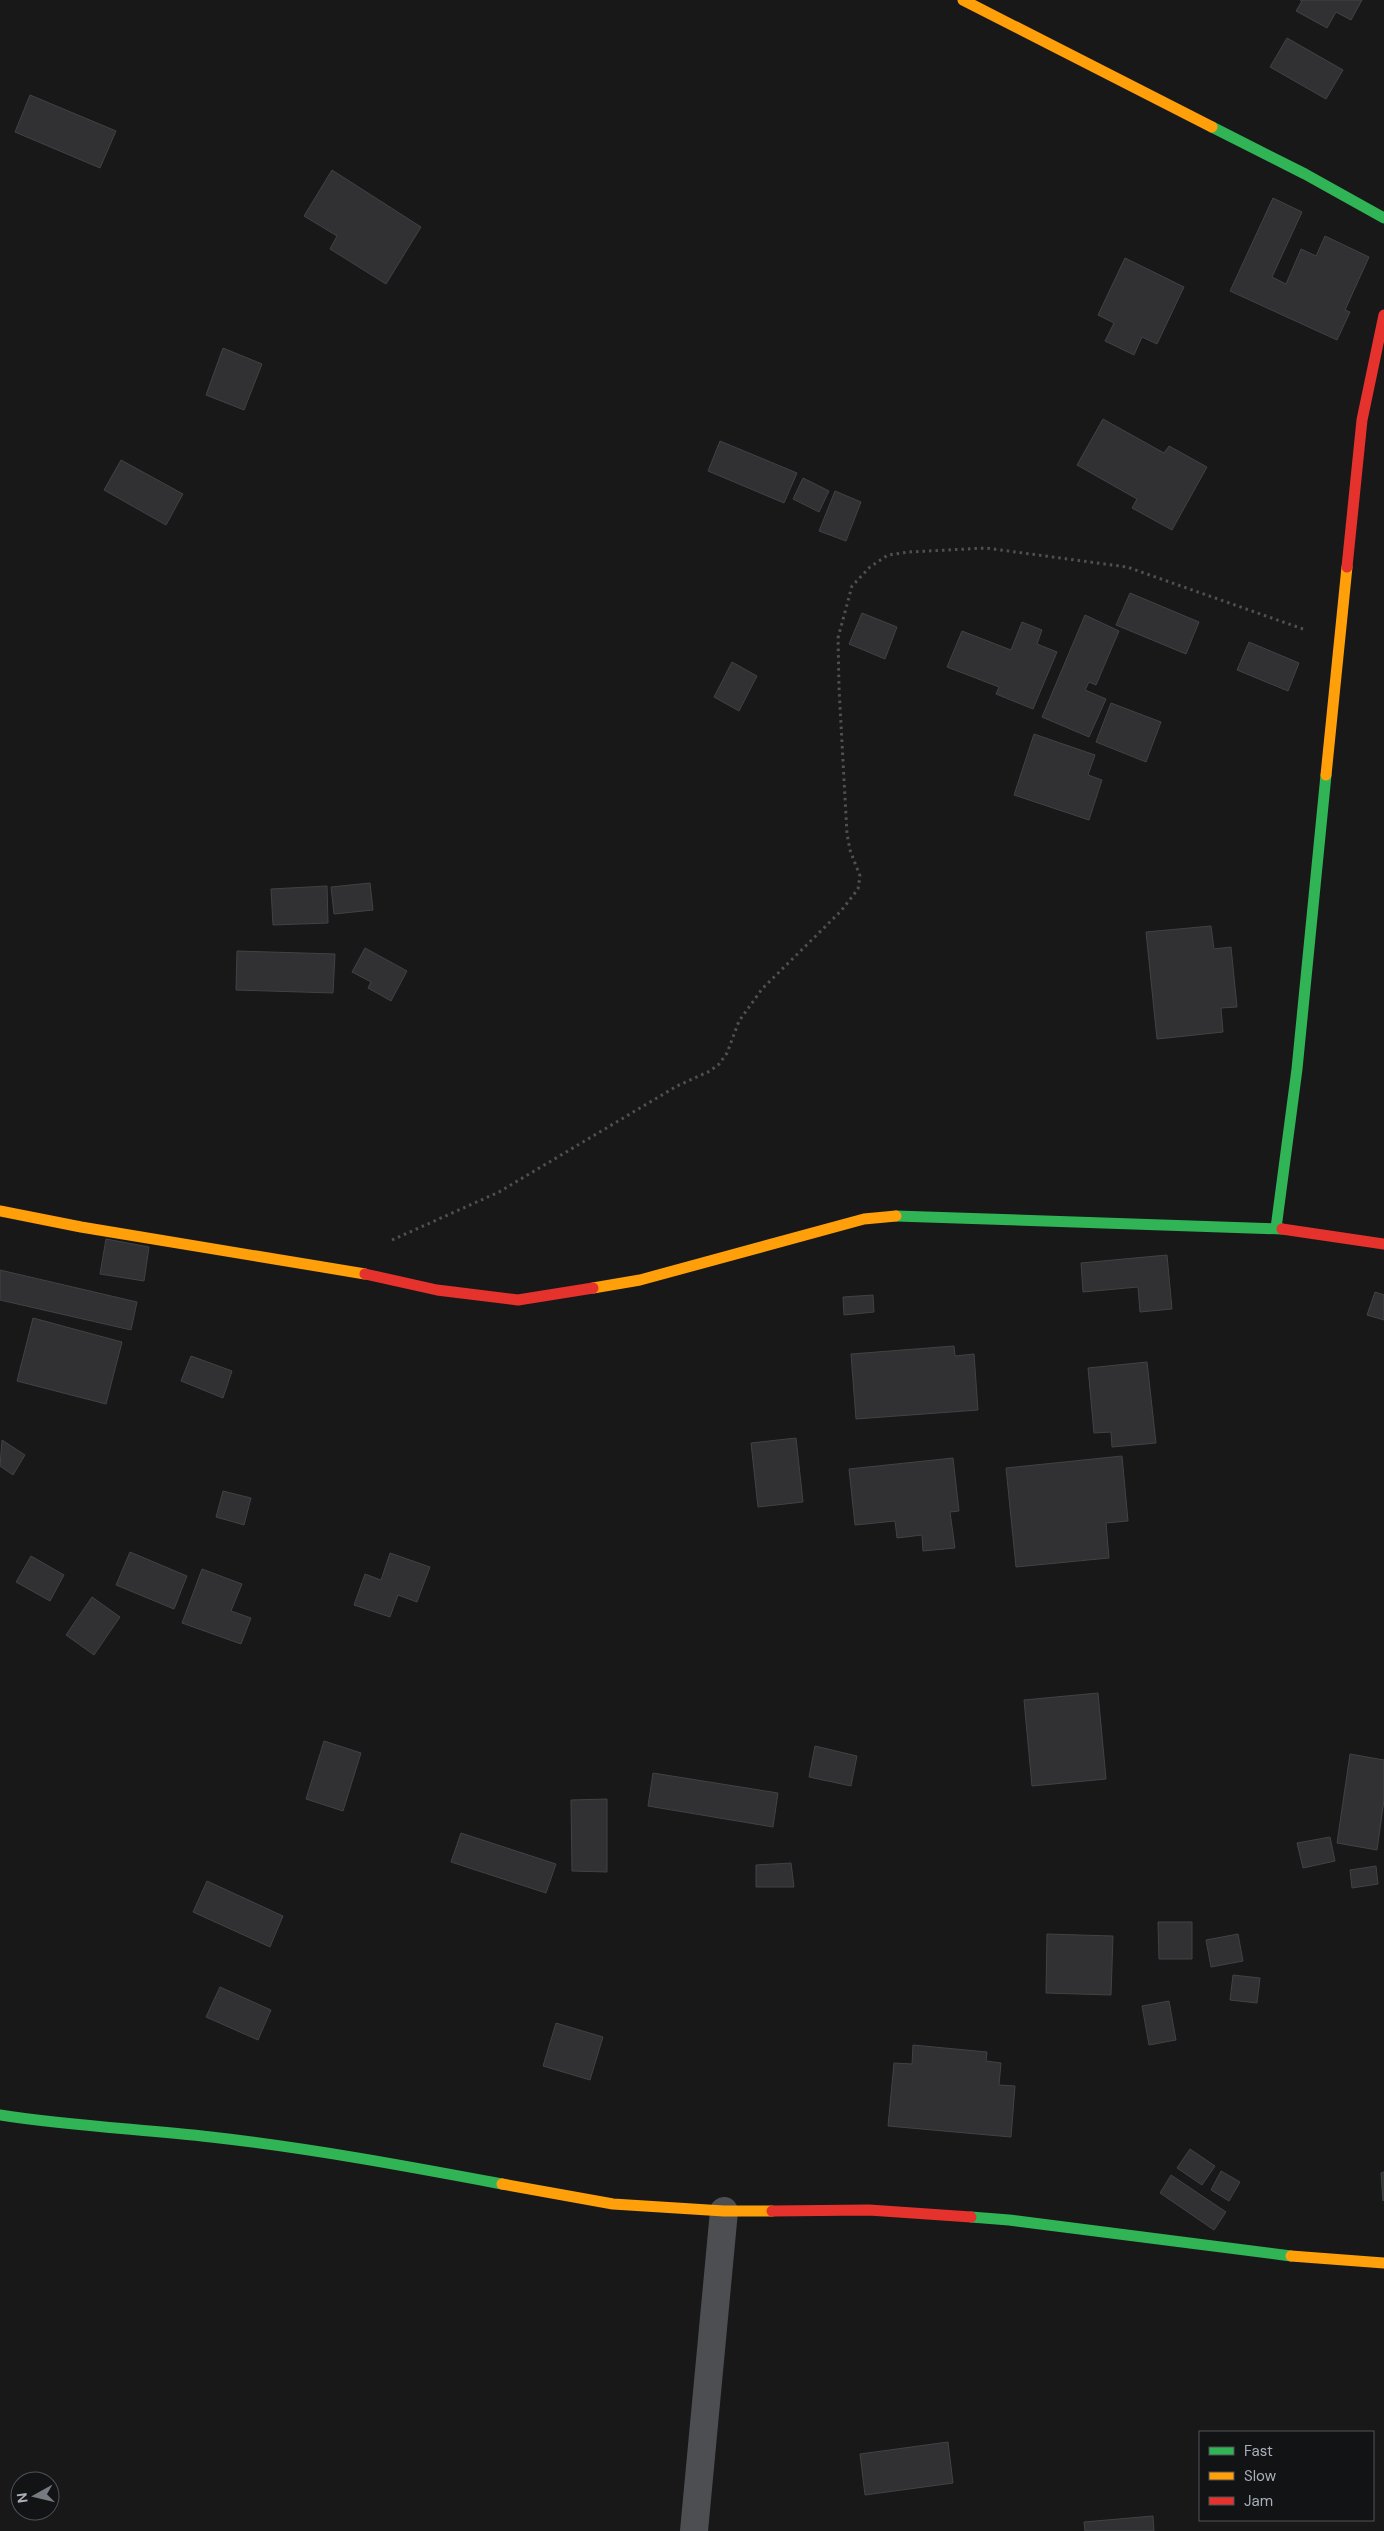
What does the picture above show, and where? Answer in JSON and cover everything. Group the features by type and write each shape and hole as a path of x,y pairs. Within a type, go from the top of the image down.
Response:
{"street":[{"path":"963,0 1304,174 1384,218"},
{"path":"1276,1228 1297,1069 1362,420 1384,315"},
{"path":"0,1211 81,1227 332,1267 437,1290 518,1300 640,1280 818,1230 864,1219 903,1215 1276,1228 1384,1244"},
{"path":"0,2115 53,2123 211,2137 332,2153 614,2204 724,2211 869,2210 1009,2220 1318,2258 1384,2263"},
{"path":"694,2531 724,2211"}],"path":[{"path":"385,1243 499,1192 677,1086 710,1071 727,1052 738,1021 762,989 841,911 858,889 860,876 850,850 847,834 838,638 852,586 870,567 888,555 986,548 1127,567 1341,642"}],"building":[{"path":"1300,0 1362,0 1351,20 1336,12 1327,28 1296,11 1302,1"},
{"path":"1287,38 1343,70 1326,99 1270,67"},
{"path":"30,95 116,131 100,168 15,132"},
{"path":"332,170 421,227 386,284 330,249 337,236 304,216"},
{"path":"1273,198 1302,212 1272,277 1286,284 1301,249 1316,256 1325,236 1369,257 1345,310 1350,312 1337,340 1230,291"},
{"path":"1125,258 1184,287 1157,344 1142,337 1134,355 1105,341 1114,323 1098,315"},
{"path":"223,348 262,364 244,410 206,395"},
{"path":"1103,419 1164,453 1169,446 1207,467 1172,530 1132,508 1137,499 1077,465"},
{"path":"720,441 797,473 784,503 708,471"},
{"path":"121,460 183,494 166,525 104,490"},
{"path":"803,478 829,491 819,512 793,499"},
{"path":"835,491 861,502 846,541 819,531"},
{"path":"1130,593 1199,622 1186,654 1116,625"},
{"path":"862,613 897,627 885,659 849,644"},
{"path":"1085,615 1119,631 1096,685 1089,682 1085,690 1106,699 1089,737 1042,717"},
{"path":"1022,622 1042,630 1037,644 1057,652 1033,709 996,694 999,687 947,667 962,631 1011,650"},
{"path":"1249,642 1299,663 1288,691 1237,670"},
{"path":"732,662 757,676 739,711 714,697"},
{"path":"1111,703 1161,722 1146,762 1096,742"},
{"path":"1034,734 1095,755 1088,775 1102,780 1089,820 1014,795"},
{"path":"370,883 373,910 334,914 331,887"},
{"path":"327,886 328,923 273,925 271,889"},
{"path":"1211,926 1214,949 1231,947 1237,1007 1221,1008 1223,1032 1157,1039 1146,932"},
{"path":"365,948 407,971 391,1001 368,988 371,982 352,972"},
{"path":"237,951 335,954 333,993 236,990"},
{"path":"106,1239 149,1247 144,1281 100,1274"},
{"path":"1167,1255 1172,1309 1140,1312 1138,1287 1083,1292 1081,1263"},
{"path":"0,1270 137,1302 131,1330 0,1300"},
{"path":"1375,1292 1384,1295 1384,1320 1367,1315"},
{"path":"873,1295 874,1312 844,1315 843,1297"},
{"path":"33,1318 122,1342 106,1404 17,1381"},
{"path":"954,1346 955,1356 974,1354 978,1410 856,1419 851,1354"},
{"path":"191,1356 232,1371 223,1398 181,1381"},
{"path":"1147,1362 1156,1443 1112,1447 1111,1432 1094,1433 1088,1368"},
{"path":"796,1438 803,1502 758,1507 751,1443"},
{"path":"2,1440 25,1455 13,1475 0,1466"},
{"path":"1122,1456 1128,1521 1106,1523 1109,1558 1016,1567 1006,1468"},
{"path":"953,1458 959,1511 950,1512 955,1548 923,1551 922,1535 897,1538 895,1521 855,1525 849,1469"},
{"path":"223,1491 251,1498 244,1525 216,1517"},
{"path":"130,1552 187,1576 174,1609 116,1585"},
{"path":"390,1553 430,1567 417,1602 398,1595 390,1617 354,1605 365,1574 381,1580"},
{"path":"31,1556 64,1575 50,1601 16,1582"},
{"path":"202,1569 242,1584 231,1611 251,1618 241,1644 182,1623"},
{"path":"92,1597 120,1617 94,1655 66,1635"},
{"path":"1098,1693 1106,1779 1032,1786 1024,1700"},
{"path":"324,1741 361,1753 343,1811 306,1799"},
{"path":"815,1746 857,1756 851,1786 809,1777"},
{"path":"1350,1754 1384,1760 1384,1800 1377,1850 1337,1843"},
{"path":"653,1773 778,1793 773,1827 648,1806"},
{"path":"607,1799 607,1872 572,1871 571,1800"},
{"path":"461,1833 556,1864 546,1893 451,1862"},
{"path":"1330,1837 1335,1861 1303,1868 1297,1843"},
{"path":"791,1863 794,1887 756,1887 756,1865"},
{"path":"1376,1866 1378,1884 1352,1888 1350,1870"},
{"path":"207,1881 283,1916 270,1947 193,1912"},
{"path":"1158,1922 1192,1922 1192,1959 1159,1959"},
{"path":"1047,1934 1113,1936 1111,1995 1046,1993"},
{"path":"1238,1934 1243,1961 1211,1967 1206,1940"},
{"path":"1233,1975 1260,1978 1257,2003 1230,2000"},
{"path":"220,1987 271,2010 258,2040 206,2017"},
{"path":"1169,2001 1176,2040 1149,2045 1142,2006"},
{"path":"556,2023 603,2037 590,2080 543,2066"},
{"path":"913,2045 987,2052 986,2061 1001,2063 999,2085 1015,2086 1011,2137 888,2126 894,2063 912,2064"},
{"path":"1190,2149 1215,2166 1202,2185 1177,2168"},
{"path":"1221,2171 1240,2182 1229,2201 1211,2190"},
{"path":"1384,2172 1384,2200 1383,2201 1381,2173"},
{"path":"1171,2175 1226,2212 1214,2230 1160,2193"},
{"path":"948,2442 953,2483 865,2495 860,2454"},
{"path":"1153,2516 1154,2531 1085,2531 1084,2522"}],"traffic: fast":[{"path":"1212,127 1305,174 1384,218"},
{"path":"1276,1228 1297,1069 1326,775"},
{"path":"896,1216 1282,1229"},
{"path":"0,2115 284,2146 502,2184"},
{"path":"971,2217 1009,2220 1291,2256"}],"traffic: slow":[{"path":"963,0 1212,127"},
{"path":"1326,775 1347,567"},
{"path":"0,1211 81,1227 365,1274"},
{"path":"593,1288 640,1280 864,1219 896,1216"},
{"path":"502,2184 613,2204 724,2211 772,2211"},
{"path":"1291,2256 1384,2263"}],"traffic: jam":[{"path":"1347,567 1362,420 1384,315"},
{"path":"1282,1229 1384,1244"},
{"path":"365,1274 437,1290 518,1300 593,1288"},
{"path":"772,2211 869,2210 971,2217"}]}
